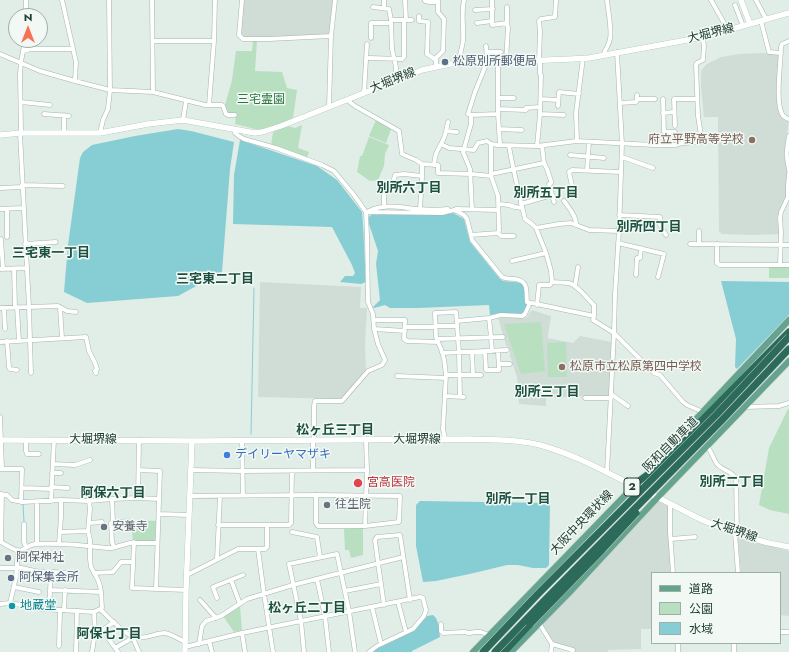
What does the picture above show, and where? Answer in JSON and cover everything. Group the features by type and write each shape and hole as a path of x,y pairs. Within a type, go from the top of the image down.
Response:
{"highway":[{"path":"634,485 650,473 789,332"},
{"name":"阪和自動車道","path":"483,652 537,594 717,414 789,337"},
{"name":"阪和自動車道","path":"495,652 723,419 789,349"},
{"path":"504,652 626,525 659,484"}],"main road":[{"path":"741,0 750,24"},
{"name":"大堀堺線","path":"0,135 20,133 100,133 141,125 183,120 255,133 262,132 347,100 436,63 444,64 583,58 702,37 789,13"},
{"name":"大阪中央環状線","path":"473,652 634,485 789,320"},
{"name":"2","path":"511,652 789,361"},
{"name":"大堀堺線","path":"1,440 520,441 539,445 578,458 700,519 736,534 789,547"},
{"path":"185,647 192,441"}],"street":[{"path":"62,0 76,62 75,81"},
{"path":"100,133 103,120 108,109 110,90 110,0"},
{"path":"152,0 153,92"},
{"path":"209,105 214,41 214,0"},
{"path":"242,0 239,35 243,39 332,36"},
{"path":"329,107 335,0"},
{"path":"384,0 384,8"},
{"path":"369,58 402,59 404,57 405,0"},
{"path":"425,0 429,2 438,1 438,12 444,19 443,51 436,58 436,63"},
{"path":"459,63 459,56 463,42 464,0"},
{"path":"492,0 492,25 507,23"},
{"path":"537,146 541,99 539,21 556,17 556,0"},
{"path":"604,54 610,41 607,0"},
{"path":"712,0 728,30"},
{"path":"756,0 763,20 769,52 781,52"},
{"path":"735,4 743,26"},
{"path":"373,7 389,9 392,49 396,66 396,80"},
{"path":"506,61 508,28 507,7"},
{"path":"475,10 493,9"},
{"path":"419,16 419,21 428,22 427,54 436,63"},
{"path":"371,38 371,23 412,20"},
{"path":"477,22 492,21"},
{"path":"440,144 449,148 474,150 478,142 487,141 491,144 509,146 542,146 577,141 665,145 702,142 698,116 696,65 703,60 704,46 702,37"},
{"path":"153,41 214,41"},
{"path":"789,41 782,44 781,47 779,104 782,115 789,119"},
{"path":"364,93 367,44"},
{"path":"472,209 471,174 463,152 471,124 471,115 468,114 487,62 486,46"},
{"path":"24,48 21,62 20,133 31,373"},
{"path":"24,51 30,49 73,49"},
{"path":"486,52 502,52"},
{"path":"607,472 622,157 617,52"},
{"path":"0,54 40,71 110,90 153,92 186,101 209,105 222,105 226,114 235,114"},
{"path":"577,141 576,113 583,58"},
{"path":"498,62 498,112 500,145"},
{"path":"558,106 558,92 579,94"},
{"path":"620,103 636,102 637,97 655,99"},
{"path":"498,98 514,98"},
{"path":"541,99 558,100"},
{"path":"663,99 665,145"},
{"path":"675,126 674,99 697,99"},
{"path":"347,100 399,131 402,154 422,164 438,165 438,172 491,175 544,163"},
{"path":"183,120 186,101"},
{"path":"21,102 50,105"},
{"path":"471,115 526,110 526,108 540,107"},
{"path":"663,113 674,112"},
{"path":"44,114 67,116 64,133"},
{"path":"540,114 564,115"},
{"path":"434,165 437,150 446,131 448,122"},
{"path":"235,129 235,133 244,139 296,155 334,171 367,212 368,302 373,314 374,329 378,344 385,360 380,367 368,372 342,401 315,401 312,470"},
{"path":"499,129 522,130"},
{"path":"446,131 457,132"},
{"path":"665,132 675,132"},
{"path":"780,265 780,218 781,212 788,197 789,173 787,151 789,136"},
{"path":"588,170 589,142"},
{"path":"491,144 491,175 499,204 498,233"},
{"path":"509,146 525,219 536,228 546,253 551,271 552,282"},
{"path":"542,146 544,163 551,181 549,184 554,202"},
{"path":"570,155 604,158"},
{"path":"622,157 653,168"},
{"path":"420,209 422,164"},
{"path":"572,186 569,172 572,170 621,172"},
{"path":"394,179 395,175 404,174 422,176"},
{"path":"0,188 22,186 63,186"},
{"path":"384,193 384,207"},
{"path":"499,204 509,205 514,208 552,195"},
{"path":"564,201 571,210 577,222 576,225"},
{"path":"367,212 380,207 442,213 455,209 464,214 467,219 472,240 502,278 522,281 525,284 527,302 530,304 594,316"},
{"path":"0,209 23,208"},
{"path":"7,209 8,237"},
{"path":"367,212 420,209 498,210"},
{"path":"620,215 660,217 660,225 666,235"},
{"path":"536,228 571,223 589,230 619,231"},
{"path":"699,231 699,244"},
{"path":"471,235 498,233 501,236 514,236"},
{"path":"1,239 1,269 26,268"},
{"path":"25,244 56,242"},
{"path":"618,243 664,254 658,277"},
{"path":"690,244 789,245"},
{"path":"717,244 717,263 720,265 789,265"},
{"path":"636,275 637,258 640,258 641,248"},
{"path":"25,254 48,252"},
{"path":"512,261 546,253"},
{"path":"575,286 578,267"},
{"path":"14,268 19,341"},
{"path":"538,305 539,285 550,284 552,282 567,283 575,286 594,305 593,320 614,333 654,373 660,375 682,402 703,412"},
{"path":"374,329 435,327 501,315 522,316 525,314 530,304"},
{"path":"5,329 2,308 58,306 67,311 76,312"},
{"path":"60,307 62,338"},
{"path":"445,396 462,397 459,375 456,312 435,313 436,337 442,353 446,376 443,429 445,440"},
{"path":"489,318 492,351"},
{"path":"373,320 405,320 404,338 407,341 437,341 458,338 503,337"},
{"path":"0,342 86,337 88,351 97,369 95,371 96,373"},
{"path":"7,341 9,367 10,369 17,370"},
{"path":"442,353 507,350"},
{"path":"485,351 486,370 499,370 498,351"},
{"path":"472,352 472,375"},
{"path":"498,364 510,364"},
{"path":"397,376 481,375"},
{"path":"585,398 611,396 628,406"},
{"path":"745,407 779,406 789,403"},
{"path":"0,417 1,469 22,469 21,502"},
{"path":"26,440 27,454 39,454"},
{"path":"51,501 54,440"},
{"path":"138,498 139,440"},
{"path":"242,440 243,496"},
{"path":"366,440 366,526"},
{"path":"707,446 718,466 734,475 736,478 738,572"},
{"path":"53,464 75,464 90,460"},
{"path":"138,470 160,471 156,589"},
{"path":"191,470 367,470"},
{"path":"218,525 289,525 291,523 292,471"},
{"path":"52,473 61,473"},
{"path":"22,488 68,488"},
{"path":"158,543 134,542 106,548 59,544 32,544 22,550 18,550 1,542 1,494 7,495 12,500 21,502 61,500 89,501 112,498 159,499"},
{"path":"190,496 316,496 366,496 400,496 400,522 366,526 318,526 316,524 316,496"},
{"path":"218,559 220,496"},
{"path":"112,498 113,522 111,523 111,535 114,547"},
{"path":"59,544 61,500"},
{"path":"0,604 10,603 49,610 94,612 102,608 102,592 95,573 91,567 88,531 89,501"},
{"path":"37,502 37,544"},
{"path":"670,504 673,572"},
{"path":"159,514 189,514"},
{"path":"113,522 128,521"},
{"path":"89,523 102,522"},
{"path":"24,524 24,542 26,547"},
{"path":"187,575 238,549 265,549 267,547 267,525"},
{"path":"60,532 88,531"},
{"path":"292,532 317,537 320,557"},
{"path":"384,605 378,563 377,537 400,535 410,600"},
{"path":"671,539 695,537"},
{"path":"134,542 132,588 186,590"},
{"path":"258,549 273,652"},
{"path":"10,603 14,587 18,550"},
{"path":"304,652 301,621 288,564 337,554 349,611 355,652"},
{"path":"199,644 202,626 206,621 221,616 247,600 293,585 403,557"},
{"path":"95,573 113,572 121,562 133,562"},
{"path":"0,568 17,567 50,573 68,573"},
{"path":"49,610 50,573"},
{"path":"216,598 213,587 243,574"},
{"path":"317,579 325,616 329,652"},
{"path":"231,580 240,604"},
{"path":"345,591 381,584"},
{"path":"14,587 39,592"},
{"path":"50,590 102,592"},
{"path":"59,646 65,590"},
{"path":"100,609 133,637 139,638 165,633 185,647 269,627 420,597 423,598 426,610 424,616 413,629 377,646 369,652"},
{"path":"200,600 216,618"},
{"path":"398,602 406,632"},
{"path":"372,607 381,644"},
{"path":"76,652 77,611"},
{"path":"92,652 95,633 94,612"},
{"path":"95,633 98,633 114,622"},
{"path":"539,623 552,644 551,652"},
{"path":"441,624 441,631 443,633 481,632 489,635"},
{"path":"242,633 245,652"},
{"path":"108,638 116,650 125,641 133,637"},
{"path":"133,637 139,652"},
{"path":"209,641 212,652"},
{"path":"552,644 573,650 572,652"}],"shaded area":[{"path":"244,0 333,0 330,35 244,37 241,33"},
{"name":"府立平野高等学校","path":"764,53 780,55 777,105 780,112 789,121 784,154 788,175 787,193 777,217 779,234 722,234 719,231 718,117 704,117 701,72 707,64 721,57 740,54"},
{"path":"260,282 361,287 360,308 367,308 365,344 366,372 341,399 258,397"},
{"name":"松原市立松原第四中学校","path":"532,310 551,316 548,338 573,343 580,336 612,342 609,396 546,398 546,406 519,404 517,377 509,348 506,345 498,318 524,318 527,317"},
{"path":"658,498 669,504 671,572 651,572 651,629 641,629 641,649 608,650 608,652 572,652 552,644 539,623"},
{"path":"738,538 789,551 789,616 781,615 781,572 741,572"}],"green space":[{"name":"三宅霊園","path":"253,40 257,40 255,71 282,72 287,88 297,90 293,118 272,127 259,130 235,124 236,114 228,113 225,105 232,80 236,51 252,51"},
{"path":"376,120 391,129 386,143 369,136"},
{"path":"302,125 298,148 309,152 307,158 271,145 273,132 288,126 295,128"},
{"path":"369,137 389,145 385,154 384,166 378,180 370,181 357,172 360,156 362,156"},
{"path":"769,267 789,267 789,278 769,278"},
{"path":"541,322 545,371 521,374 504,324"},
{"path":"566,342 567,377 548,377 547,343"},
{"path":"788,409 789,514 770,510 759,505 769,448"},
{"path":"131,520 156,521 155,541 133,541"},
{"path":"363,528 363,555 351,558 349,550 345,550 344,529"},
{"path":"240,606 242,630 234,632 223,616"}],"water":[{"path":"178,129 234,142 230,169 222,272 178,296 87,303 64,292 68,245 80,158 83,152 92,145"},
{"path":"240,140 317,166 337,180 362,212 366,282 361,284 340,282 345,276 353,276 355,273 332,227 233,224 234,175"},
{"path":"453,213 464,219 470,242 500,279 503,281 524,283 526,294 525,312 522,314 500,313 490,315 489,305 390,308 385,305 374,308 373,307 380,300 376,264 378,251 368,218 372,214 441,215"},
{"path":"721,281 789,282 789,315 737,369 735,367 736,339"},
{"path":"420,501 550,503 549,565 546,568 533,568 518,565 507,565 436,581 423,582 416,546 416,505"},
{"path":"433,615 438,622 440,637 412,652 373,652 378,648 414,631 427,616"}],"waterway":[{"path":"251,434 254,288"},
{"path":"23,504 24,522"}],"place":[{"name":"松原別所郵便局","path":"445,62"},
{"name":"府立平野高等学校","path":"752,140"},
{"name":"松原市立松原第四中学校","path":"562,367"},
{"name":"デイリーヤマザキ","path":"227,455"},
{"name":"宮高医院","path":"358,483"},
{"name":"往生院","path":"327,505"},
{"name":"安養寺","path":"104,527"},
{"name":"阿保神社","path":"8,558"},
{"name":"阿保集会所","path":"11,578"},
{"name":"地蔵堂","path":"12,606"}],"district":[{"name":"別所六丁目","path":"409,189"},
{"name":"別所五丁目","path":"546,194"},
{"name":"別所四丁目","path":"649,228"},
{"name":"三宅東一丁目","path":"51,254"},
{"name":"三宅東二丁目","path":"215,280"},
{"name":"別所三丁目","path":"547,393"},
{"name":"松ヶ丘三丁目","path":"335,431"},
{"name":"別所二丁目","path":"732,483"},
{"name":"阿保六丁目","path":"113,494"},
{"name":"別所一丁目","path":"518,500"},
{"name":"松ヶ丘二丁目","path":"307,609"},
{"name":"阿保七丁目","path":"109,635"}]}
